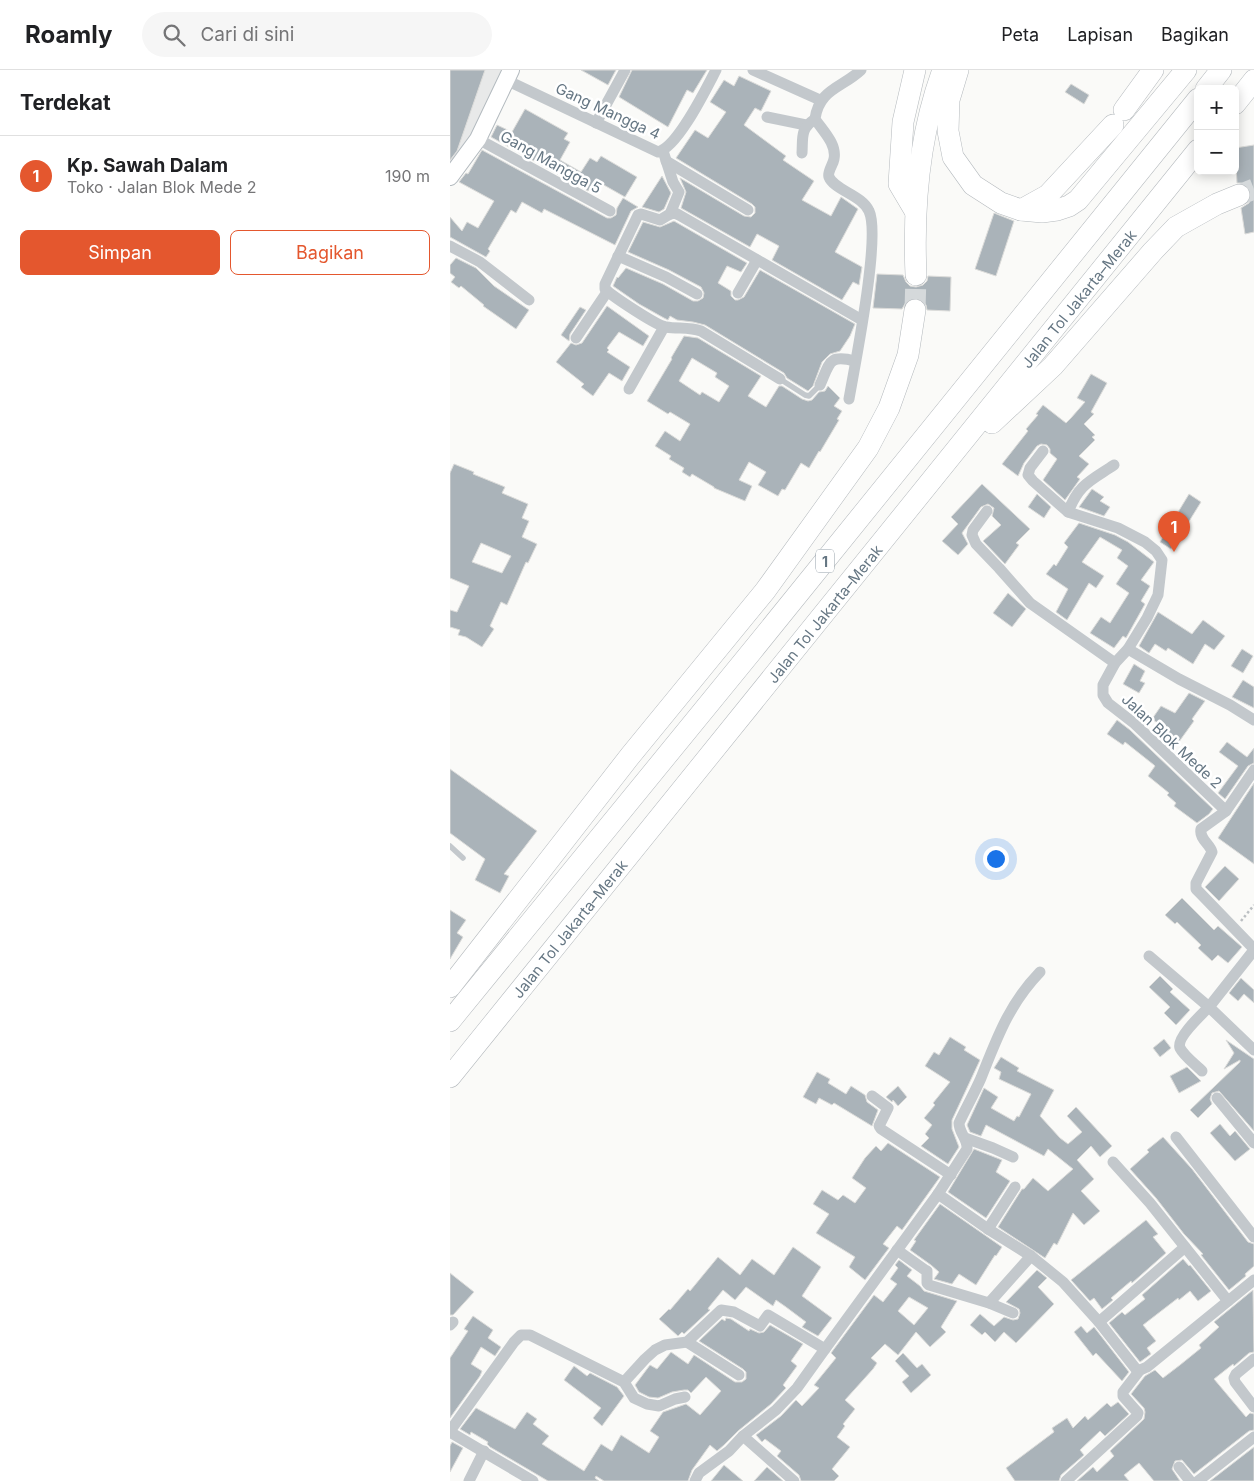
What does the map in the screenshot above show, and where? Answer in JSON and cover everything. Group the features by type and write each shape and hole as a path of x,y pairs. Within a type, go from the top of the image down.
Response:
{"highway":[{"path":"915,70 903,122 899,184 915,211"},
{"path":"916,275 915,211 925,134 933,96 943,70"},
{"path":"958,70 949,100 948,131 953,157 973,185 1001,204 1021,210 1042,212 1057,210 1069,206 1078,200 1186,70"},
{"path":"1021,210 1048,195 1118,117 1153,70"},
{"path":"1209,85 1221,70"},
{"path":"1251,70 1254,73"},
{"path":"1239,99 1254,80"},
{"name":"1","path":"450,1021 1194,104"},
{"name":"Jalan Tol Jakarta–Merak","path":"450,1077 1194,155"},
{"path":"943,467 1053,366 1176,227 1217,204 1239,195"},
{"path":"450,987 618,771 765,591 819,519 868,448 889,408 908,355 915,310"}],"main road":[{"path":"450,177 478,139 509,75"}],"street":[{"path":"596,123 625,70"},
{"name":"Gang Mangga 4","path":"509,75 596,123 664,156 667,148 696,109 716,70"},
{"path":"753,70 820,100"},
{"path":"802,153 803,132 820,100 861,70"},
{"path":"767,118 810,122 832,143 834,158 829,173 830,179 865,203 870,213 873,224 870,263 849,399"},
{"name":"Gang Mangga 5","path":"478,139 610,211"},
{"path":"664,156 748,210"},
{"path":"664,156 678,192 670,214"},
{"path":"780,379 701,330 664,327 607,292 605,284 638,215 641,214 660,220 675,213 862,320"},
{"path":"450,246 480,262 529,300"},
{"path":"618,256 666,277 697,294"},
{"path":"738,293 757,260"},
{"path":"576,338 607,292"},
{"path":"629,389 664,327"},
{"path":"820,385 833,360 840,357 855,361"},
{"path":"1043,451 1030,468 1028,475 1032,481 1068,512 1081,487 1114,465"},
{"path":"986,511 973,530 972,535 976,544 1030,603 1115,663"},
{"name":"Jalan Blok Mede 2","path":"1068,512 1118,528 1144,542 1156,551 1162,560 1158,595 1147,618 1128,648 1115,663 1103,685 1103,695 1108,703 1135,724 1226,811"},
{"path":"1128,648 1179,679 1230,705 1254,720"},
{"path":"1202,1071 1180,1048 1179,1043 1183,1035 1209,1007 1254,950 1196,889 1196,883 1212,852 1212,849 1202,836 1201,829 1226,811 1254,770"},
{"path":"1149,956 1209,1007 1254,1050"},
{"path":"695,1481 700,1473 729,1451 743,1436 776,1410 797,1388 951,1175 967,1150 968,1144 960,1130 959,1123 980,1080 999,1032 1021,994 1040,972"},
{"path":"872,1096 888,1108 880,1127 951,1175"},
{"path":"1217,1098 1254,1143"},
{"path":"1176,1137 1254,1237"},
{"path":"965,1138 1013,1157"},
{"path":"1113,1162 1150,1203 1228,1301"},
{"path":"988,1229 1014,1187"},
{"path":"938,1194 1031,1256 1063,1282 1099,1322 1136,1369 1140,1370"},
{"path":"1099,1322 1185,1247"},
{"path":"896,1250 927,1271 926,1280 929,1285 989,1303 1013,1313"},
{"path":"989,1303 1031,1256"},
{"path":"1068,1480 1137,1416 1138,1413 1123,1396 1123,1392 1140,1370 1147,1367 1254,1280"},
{"path":"624,1382 654,1350 665,1345 688,1342 722,1310 734,1312 760,1326 768,1315 825,1349"},
{"path":"533,1481 450,1432 514,1342 521,1335 530,1335 624,1382 634,1398 647,1404 659,1406 685,1397"},
{"path":"688,1342 739,1375"},
{"path":"1254,1359 1236,1374 1234,1378 1254,1407"},
{"path":"743,1436 794,1481"},
{"path":"1198,1481 1254,1437"},
{"path":"469,1481 484,1451"},
{"path":"1180,1468 1190,1481"}],"lane":[{"path":"780,379 809,396 820,385"},
{"path":"450,846 463,858"}],"path":[{"path":"1235,929 1254,905"}],"shaded area":[{"path":"450,70 505,70 450,180"}],"building":[{"path":"450,70 485,70 457,151 450,160"},
{"path":"581,70 616,70 608,85"},
{"path":"632,70 707,70 693,93 687,90 668,127 619,97"},
{"path":"739,76 771,91 761,111 755,108 744,125 786,156 783,160 814,181 802,200 831,216 841,197 858,209 835,252 862,267 859,285 853,282 842,300 772,260 779,246 757,234 750,247 681,208 686,192 680,178 744,216 751,217 755,213 755,207 752,204 676,158 695,130 708,138 726,112 710,102 724,80 734,86"},
{"path":"1071,84 1089,95 1084,104 1065,92"},
{"path":"525,109 568,133 564,139 570,142 560,160 581,172 590,158 597,162 601,156 637,177 625,197 595,180 588,191 491,137 497,125 512,132"},
{"path":"1254,145 1254,232 1245,234 1241,208 1249,203 1251,191 1247,185 1237,183 1237,175 1239,175 1239,147"},
{"path":"482,150 607,218 616,215 617,208 623,198 638,207 631,211 615,245 544,209 542,213 522,202 516,213 511,210 488,249 490,251 486,257 450,237 450,217 462,231 467,222 478,228 494,201 459,182 466,173 468,174"},
{"path":"662,176 671,193 664,209 659,212 642,207"},
{"path":"994,213 1014,221 996,276 975,269"},
{"path":"674,221 747,263 741,272 727,266 718,283 731,291 731,296 735,300 744,297 760,270 855,324 840,351 830,354 822,362 813,386 808,391 787,378 784,373 705,325 677,320 670,316 668,320 639,304 613,286 617,277 626,268 663,284 693,301 703,298 704,293 701,287 628,252 643,222 660,227"},
{"path":"456,258 476,268 494,286 529,310 516,329 483,306 461,286 459,288 451,282 455,277 450,273 450,265"},
{"path":"877,274 903,275 910,286 916,287 923,285 927,281 928,276 951,277 950,311 927,310 923,301 916,298 911,298 902,309 873,308"},
{"path":"607,306 649,336 643,346 619,332 607,348 609,350 607,352 630,367 622,381 609,373 593,396 581,387 584,384 556,362 571,343 576,345 582,343"},
{"path":"580,307 586,310 570,334 569,341 561,335"},
{"path":"684,336 698,338 761,376 748,396 766,407 779,386 808,401 812,400 819,392 825,391 828,386 840,398 834,406 842,411 837,419 839,420 809,468 801,463 785,490 782,489 778,496 758,485 766,472 749,462 739,480 752,486 745,501 714,488 692,474 690,477 682,472 684,468 669,459 671,456 655,446 665,431 680,441 690,424 670,412 668,414 647,401","holes":["692,358 717,373 715,377 729,386 719,402 702,392 700,395 679,381"]},
{"path":"1091,374 1107,383 1091,412 1094,414 1084,424 1095,435 1092,437 1095,440 1079,456 1089,464 1077,477 1080,479 1065,500 1043,480 1057,459 1050,453 1047,445 1041,444 1037,446 1024,463 1018,476 1002,464 1028,431 1026,429 1038,415 1036,414 1043,405 1066,423 1071,418 1085,402 1077,398"},
{"path":"454,464 505,487 502,493 528,504 522,518 529,521 522,537 537,544 528,563 526,562 507,605 501,602 490,626 494,629 482,647 466,637 458,635 460,630 450,627 450,610 457,612 469,586 450,578 450,473","holes":["481,543 511,556 502,573 472,562"]},
{"path":"982,484 1030,529 1016,543 1019,545 1005,564 983,541 1001,525 992,516 994,508 988,504 981,507 962,533 968,544 958,555 942,541 958,524 951,517"},
{"path":"1092,489 1104,497 1100,501 1110,507 1104,516 1079,507"},
{"path":"1037,494 1051,507 1044,518 1028,507"},
{"path":"1189,494 1201,502 1171,549 1160,542"},
{"path":"1079,523 1115,535 1128,542 1154,562 1141,580 1150,586 1141,601 1145,604 1126,638 1123,636 1114,648 1090,633 1101,617 1110,623 1129,593 1116,584 1128,566 1117,558 1122,550 1100,537 1082,562 1104,576 1096,588 1089,583 1067,620 1056,612 1068,589 1046,574 1054,564 1056,566 1068,547 1064,543"},
{"path":"1008,593 1026,609 1012,627 993,613"},
{"path":"1158,612 1192,634 1203,620 1225,636 1214,650 1205,644 1193,664 1168,648 1166,651 1155,644 1149,653 1139,646"},
{"path":"1242,649 1253,656 1243,673 1231,666"},
{"path":"1134,664 1145,671 1140,681 1145,683 1139,693 1123,684"},
{"path":"1243,680 1254,687 1254,708 1232,697"},
{"path":"1189,693 1205,701 1192,719 1194,721 1173,750 1164,741 1168,735 1152,719 1161,706 1175,713"},
{"path":"1117,720 1130,730 1213,809 1209,814 1197,823 1174,806 1176,803 1167,795 1169,793 1148,776 1155,766 1125,742 1123,745 1107,734"},
{"path":"1227,742 1247,757 1254,748 1254,763 1248,766 1225,799 1218,793 1238,766 1219,752"},
{"path":"450,769 537,831 504,874 509,876 500,893 475,880 485,859 450,833"},
{"path":"1254,783 1254,864 1218,838"},
{"path":"1225,866 1239,879 1219,901 1205,887"},
{"path":"1182,898 1214,930 1218,926 1242,947 1228,963 1218,955 1212,961 1198,948 1201,945 1177,922 1175,924 1165,915"},
{"path":"450,910 466,920 457,933 463,937 450,959"},
{"path":"1160,976 1173,989 1170,992 1190,1010 1176,1025 1164,1013 1170,1007 1149,987"},
{"path":"1241,978 1254,990 1254,1003 1244,994 1238,1001 1229,993"},
{"path":"950,1037 966,1047 964,1050 980,1060 952,1120 952,1129 959,1147 948,1164 921,1146 929,1138 925,1134 932,1125 924,1118 950,1082 925,1066 934,1052 939,1055"},
{"path":"1164,1039 1171,1048 1160,1057 1153,1048"},
{"path":"1226,1040 1254,1059 1254,1131 1219,1091 1212,1093 1210,1099 1212,1104 1198,1118 1190,1110 1240,1062 1240,1060 1224,1069 1234,1053"},
{"path":"1001,1057 1019,1068 1017,1071 1054,1090 1040,1116 1060,1138 1068,1144 1082,1132 1067,1116 1076,1107 1112,1146 1100,1157 1091,1146 1077,1160 1094,1179 1081,1191 1100,1211 1084,1225 1073,1213 1057,1245 1054,1243 1045,1258 998,1227 1022,1189 1033,1178 1048,1191 1073,1169 1048,1149 1044,1156 986,1125 981,1136 970,1132 967,1125 984,1088 998,1097 991,1108 1014,1121 1017,1116 1019,1117 1031,1094 999,1079 1001,1072 994,1068"},
{"path":"1187,1067 1201,1081 1179,1093 1170,1076"},
{"path":"817,1072 830,1079 828,1083 846,1094 851,1086 865,1095 867,1102 878,1110 872,1126 834,1103 832,1105 819,1098 816,1104 803,1097"},
{"path":"898,1086 907,1097 898,1106 893,1100 892,1102 886,1097"},
{"path":"1220,1124 1230,1136 1235,1131 1250,1149 1235,1161 1210,1133"},
{"path":"1163,1137 1192,1169 1248,1242 1254,1244 1254,1266 1245,1274 1246,1276 1229,1290 1201,1255 1203,1254 1130,1169 1149,1152 1147,1150"},
{"path":"888,1143 940,1177 902,1230 897,1226 883,1244 889,1248 865,1280 849,1267 855,1257 816,1233 829,1214 813,1204 822,1190 838,1200 843,1195 855,1203 866,1188 852,1178 865,1158 876,1146 881,1151"},
{"path":"974,1149 1002,1160 996,1172 1010,1181 986,1218 948,1192"},
{"path":"940,1204 1002,1247 976,1285 959,1274 952,1284 934,1279 939,1272 910,1250 916,1241 914,1240"},
{"path":"1146,1220 1158,1234 1153,1237 1166,1253 1132,1283 1131,1281 1111,1298 1113,1300 1102,1309 1094,1298 1090,1301 1071,1280"},
{"path":"793,1247 821,1267 802,1296 832,1318 818,1336 802,1327 806,1322 776,1300 773,1306 746,1287 735,1300 723,1290 709,1307 708,1309 710,1310 684,1334 682,1332 678,1336 659,1319 670,1310 688,1289 690,1291 718,1257 740,1275 752,1259 774,1275"},
{"path":"1183,1259 1211,1291 1198,1301 1190,1291 1143,1325 1156,1341 1147,1348 1151,1354 1140,1362 1109,1323 1122,1312 1125,1315 1145,1299 1142,1295"},
{"path":"899,1260 912,1270 907,1276 924,1291 957,1301 941,1327 946,1332 930,1347 916,1332 898,1355 885,1344 871,1358 877,1363 845,1400 855,1409 843,1424 845,1426 837,1437 850,1447 832,1469 839,1476 834,1481 801,1481 799,1475 777,1456 781,1451 765,1439 762,1442 756,1435 781,1416 796,1400 802,1406 819,1388 814,1385 836,1358 831,1353 874,1295 883,1302 897,1284 890,1279 898,1268 895,1265","holes":["909,1297 928,1308 914,1325 898,1311"]},
{"path":"1037,1270 1047,1278 1038,1287 1054,1304 1016,1343 1004,1332 995,1342 985,1332 982,1335 970,1325 980,1314 994,1326 1004,1317 1013,1320 1018,1319 1019,1309 1006,1302"},
{"path":"450,1273 474,1292 453,1315 450,1315"},
{"path":"1253,1290 1254,1352 1249,1353 1214,1379 1246,1417 1250,1413 1254,1414 1254,1430 1249,1431 1194,1474 1182,1460 1175,1461 1172,1469 1180,1481 1154,1481 1139,1463 1124,1475 1129,1481 1077,1481 1093,1467 1097,1472 1114,1456 1110,1451 1144,1419 1144,1408 1131,1394 1145,1376 1155,1370 1163,1378 1180,1365 1201,1348 1199,1345 1219,1327 1214,1322"},
{"path":"473,1316 493,1330 488,1338 501,1347 495,1356 481,1347 471,1364 482,1371 480,1376 450,1418 450,1358 468,1331 464,1329"},
{"path":"726,1318 731,1319 749,1331 750,1329 759,1333 764,1332 770,1325 803,1344 791,1361 797,1366 783,1385 786,1388 771,1404 717,1451 710,1445 692,1470 688,1481 604,1481 596,1476 595,1478 599,1481 548,1481 490,1447 487,1444 488,1442 471,1432 470,1435 460,1429 476,1408 515,1429 527,1412 537,1419 533,1424 549,1436 542,1444 584,1471 601,1444 612,1451 621,1435 649,1453 659,1437 650,1431 663,1412 686,1404 700,1415 721,1391 706,1377 691,1393 688,1390 684,1390 672,1392 658,1398 649,1397 639,1392 635,1385 650,1365 657,1369 671,1352 688,1364 694,1355 735,1382 742,1382 746,1379 746,1372 743,1369 699,1341 722,1319 725,1321"},
{"path":"1081,1326 1087,1333 1094,1327 1129,1372 1122,1381 1096,1353 1093,1356 1074,1332"},
{"path":"903,1353 917,1368 922,1364 931,1375 911,1393 902,1382 909,1376 895,1361"},
{"path":"574,1366 587,1376 590,1373 617,1387 624,1396 602,1426 593,1418 601,1408 564,1380"},
{"path":"1118,1402 1129,1414 1105,1436 1100,1431 1080,1450 1084,1455 1061,1475 1059,1481 1015,1481 1006,1468 1054,1432 1052,1428 1067,1418 1073,1428 1085,1416 1088,1420 1107,1403 1111,1407"},
{"path":"452,1442 463,1448 450,1472 450,1446"},
{"path":"1254,1447 1254,1481 1210,1481"},
{"path":"724,1465 743,1481 711,1481"},
{"path":"767,1467 783,1481 754,1481"}],"tunnel":[{"path":"1239,195 1254,189"},
{"path":"915,310 916,275"}],"place":[{"name":"Kp. Sawah Dalam","path":"1174,552"}]}
